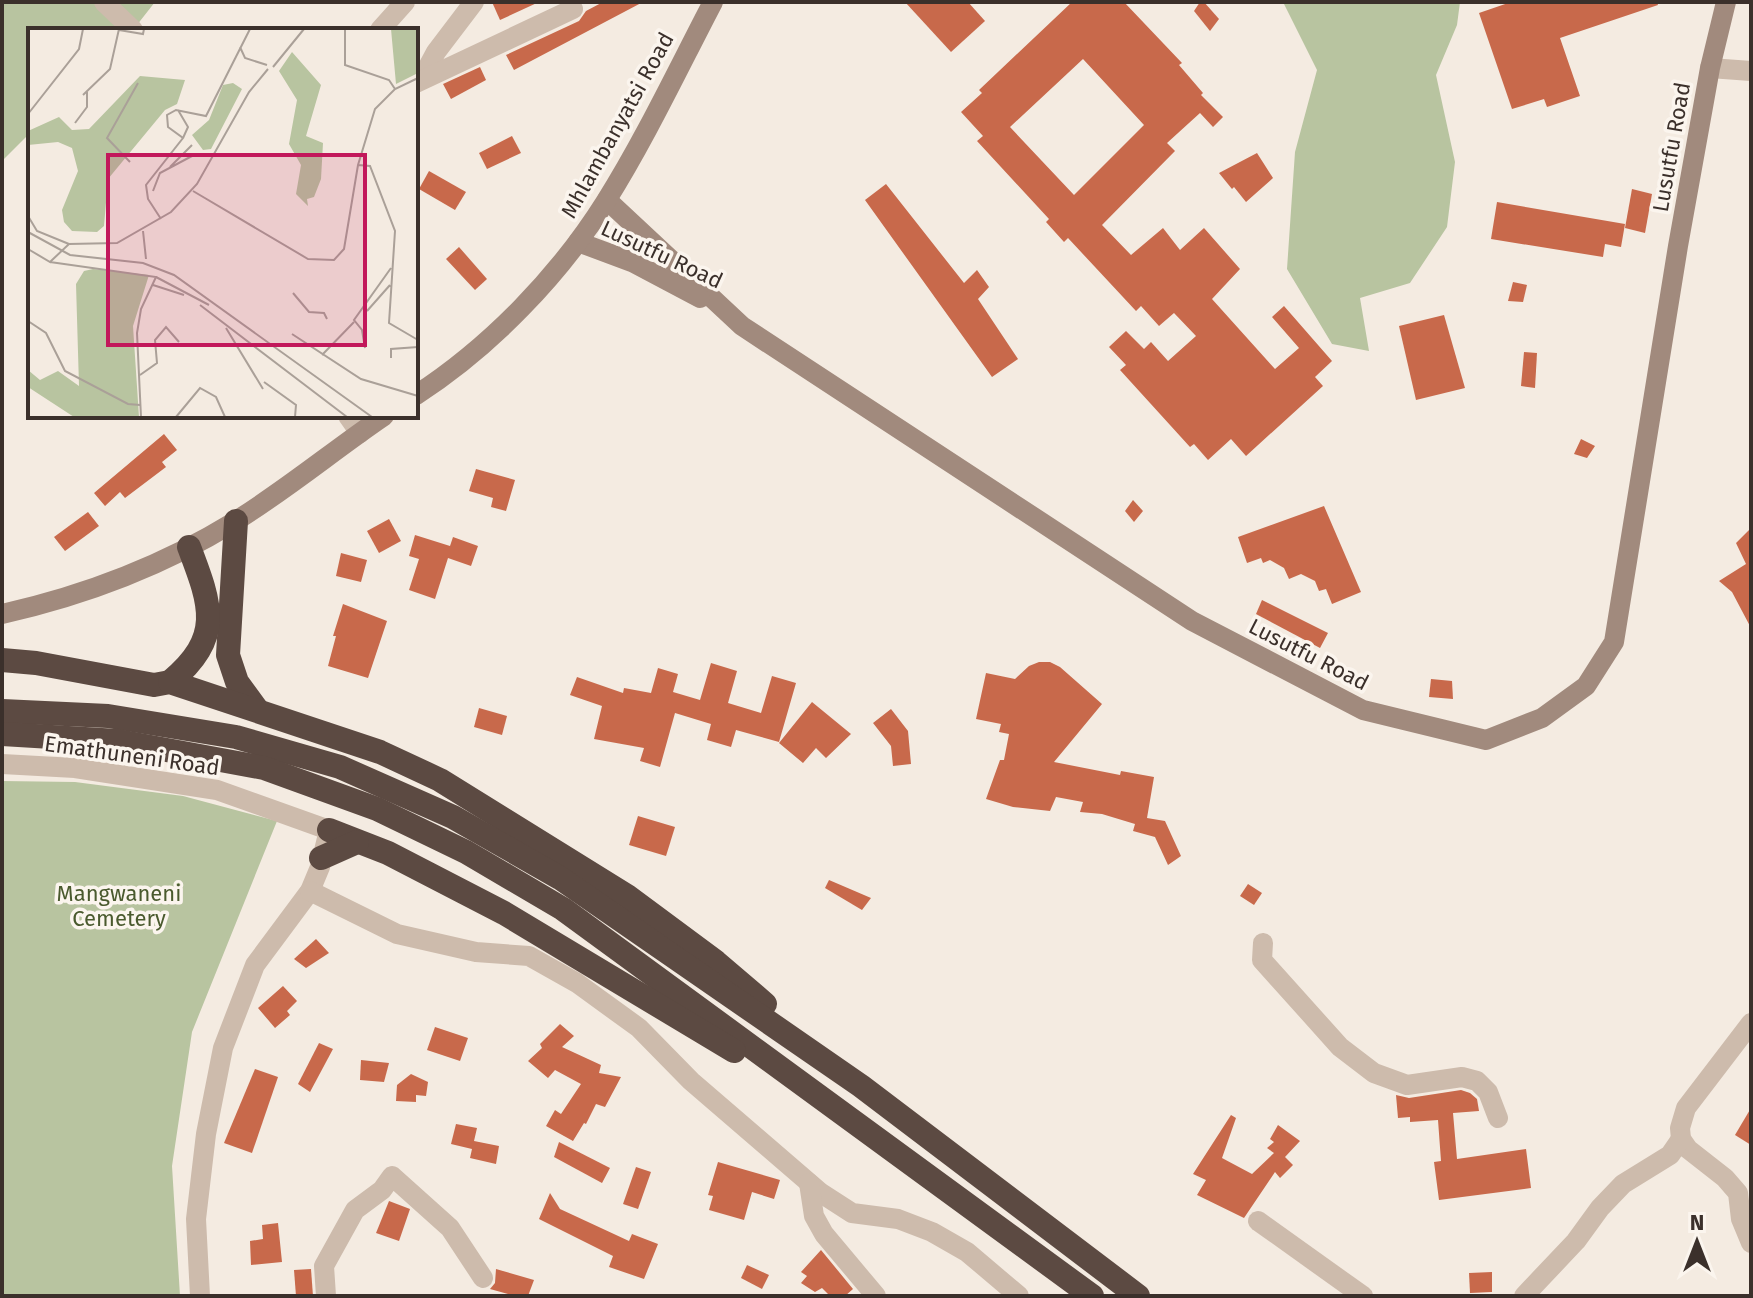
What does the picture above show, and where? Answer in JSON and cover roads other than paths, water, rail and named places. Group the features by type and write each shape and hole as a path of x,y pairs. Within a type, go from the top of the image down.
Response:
{"highway":[{"path":"236,521 228,655 237,682 256,708"},
{"path":"170,682 194,659 205,638 210,615 206,593 189,547"},
{"path":"2,660 36,663 154,685 170,682 256,708 380,752 440,780 614,887 716,962 861,1086"},
{"path":"2,711 108,716 236,737 354,773 453,817 560,878 861,1086 1138,1296"},
{"path":"2,734 118,741 264,768 377,809 466,852 563,909 1092,1296"},
{"path":"329,830 388,853 504,913 856,1125"},
{"path":"321,858 357,842"}],"street":[{"path":"104,2 131,28"},
{"path":"382,28 405,2"},
{"path":"418,82 436,52 474,2"},
{"name":"Mhlambanyatsi Road","path":"418,393 520,311 578,242 607,200 713,2"},
{"name":"Lusutfu Road","path":"607,200 724,311 756,335 1192,621 1363,710 1486,740 1542,718 1586,686 1614,642 1678,246 1710,68 1726,2"},
{"path":"418,82 573,9"},
{"path":"1710,68 1751,71"},
{"name":"Lusutfu Road","path":"578,242 632,262 724,311"},
{"path":"2,614 58,601 189,547 236,521 354,424 376,418"},
{"name":"Emathuneni Road","path":"2,764 75,768 217,790 329,830"},
{"path":"200,1296 196,1219 206,1134 223,1048 255,965 310,891 329,830"},
{"path":"310,891 397,934 476,952 529,956 577,983 639,1028 691,1081 809,1183 852,1213 898,1219 932,1232 967,1252 1019,1296"},
{"path":"1263,943 1262,960 1340,1047 1374,1073 1407,1085 1462,1077 1477,1081 1488,1092 1498,1118"},
{"path":"1751,1023 1686,1108 1680,1128 1681,1139 1688,1149 1725,1178 1738,1193 1741,1219 1751,1243"},
{"path":"1524,1296 1576,1241 1600,1208 1623,1184 1670,1155 1681,1139"},
{"path":"326,1296 324,1266 355,1210 382,1190 392,1176 450,1228 483,1278"},
{"path":"809,1183 814,1216 824,1234 876,1296"},
{"path":"1258,1221 1363,1296"}],"park label":[{"name":"Mangwaneni Cemetery","path":"119,906"}]}
